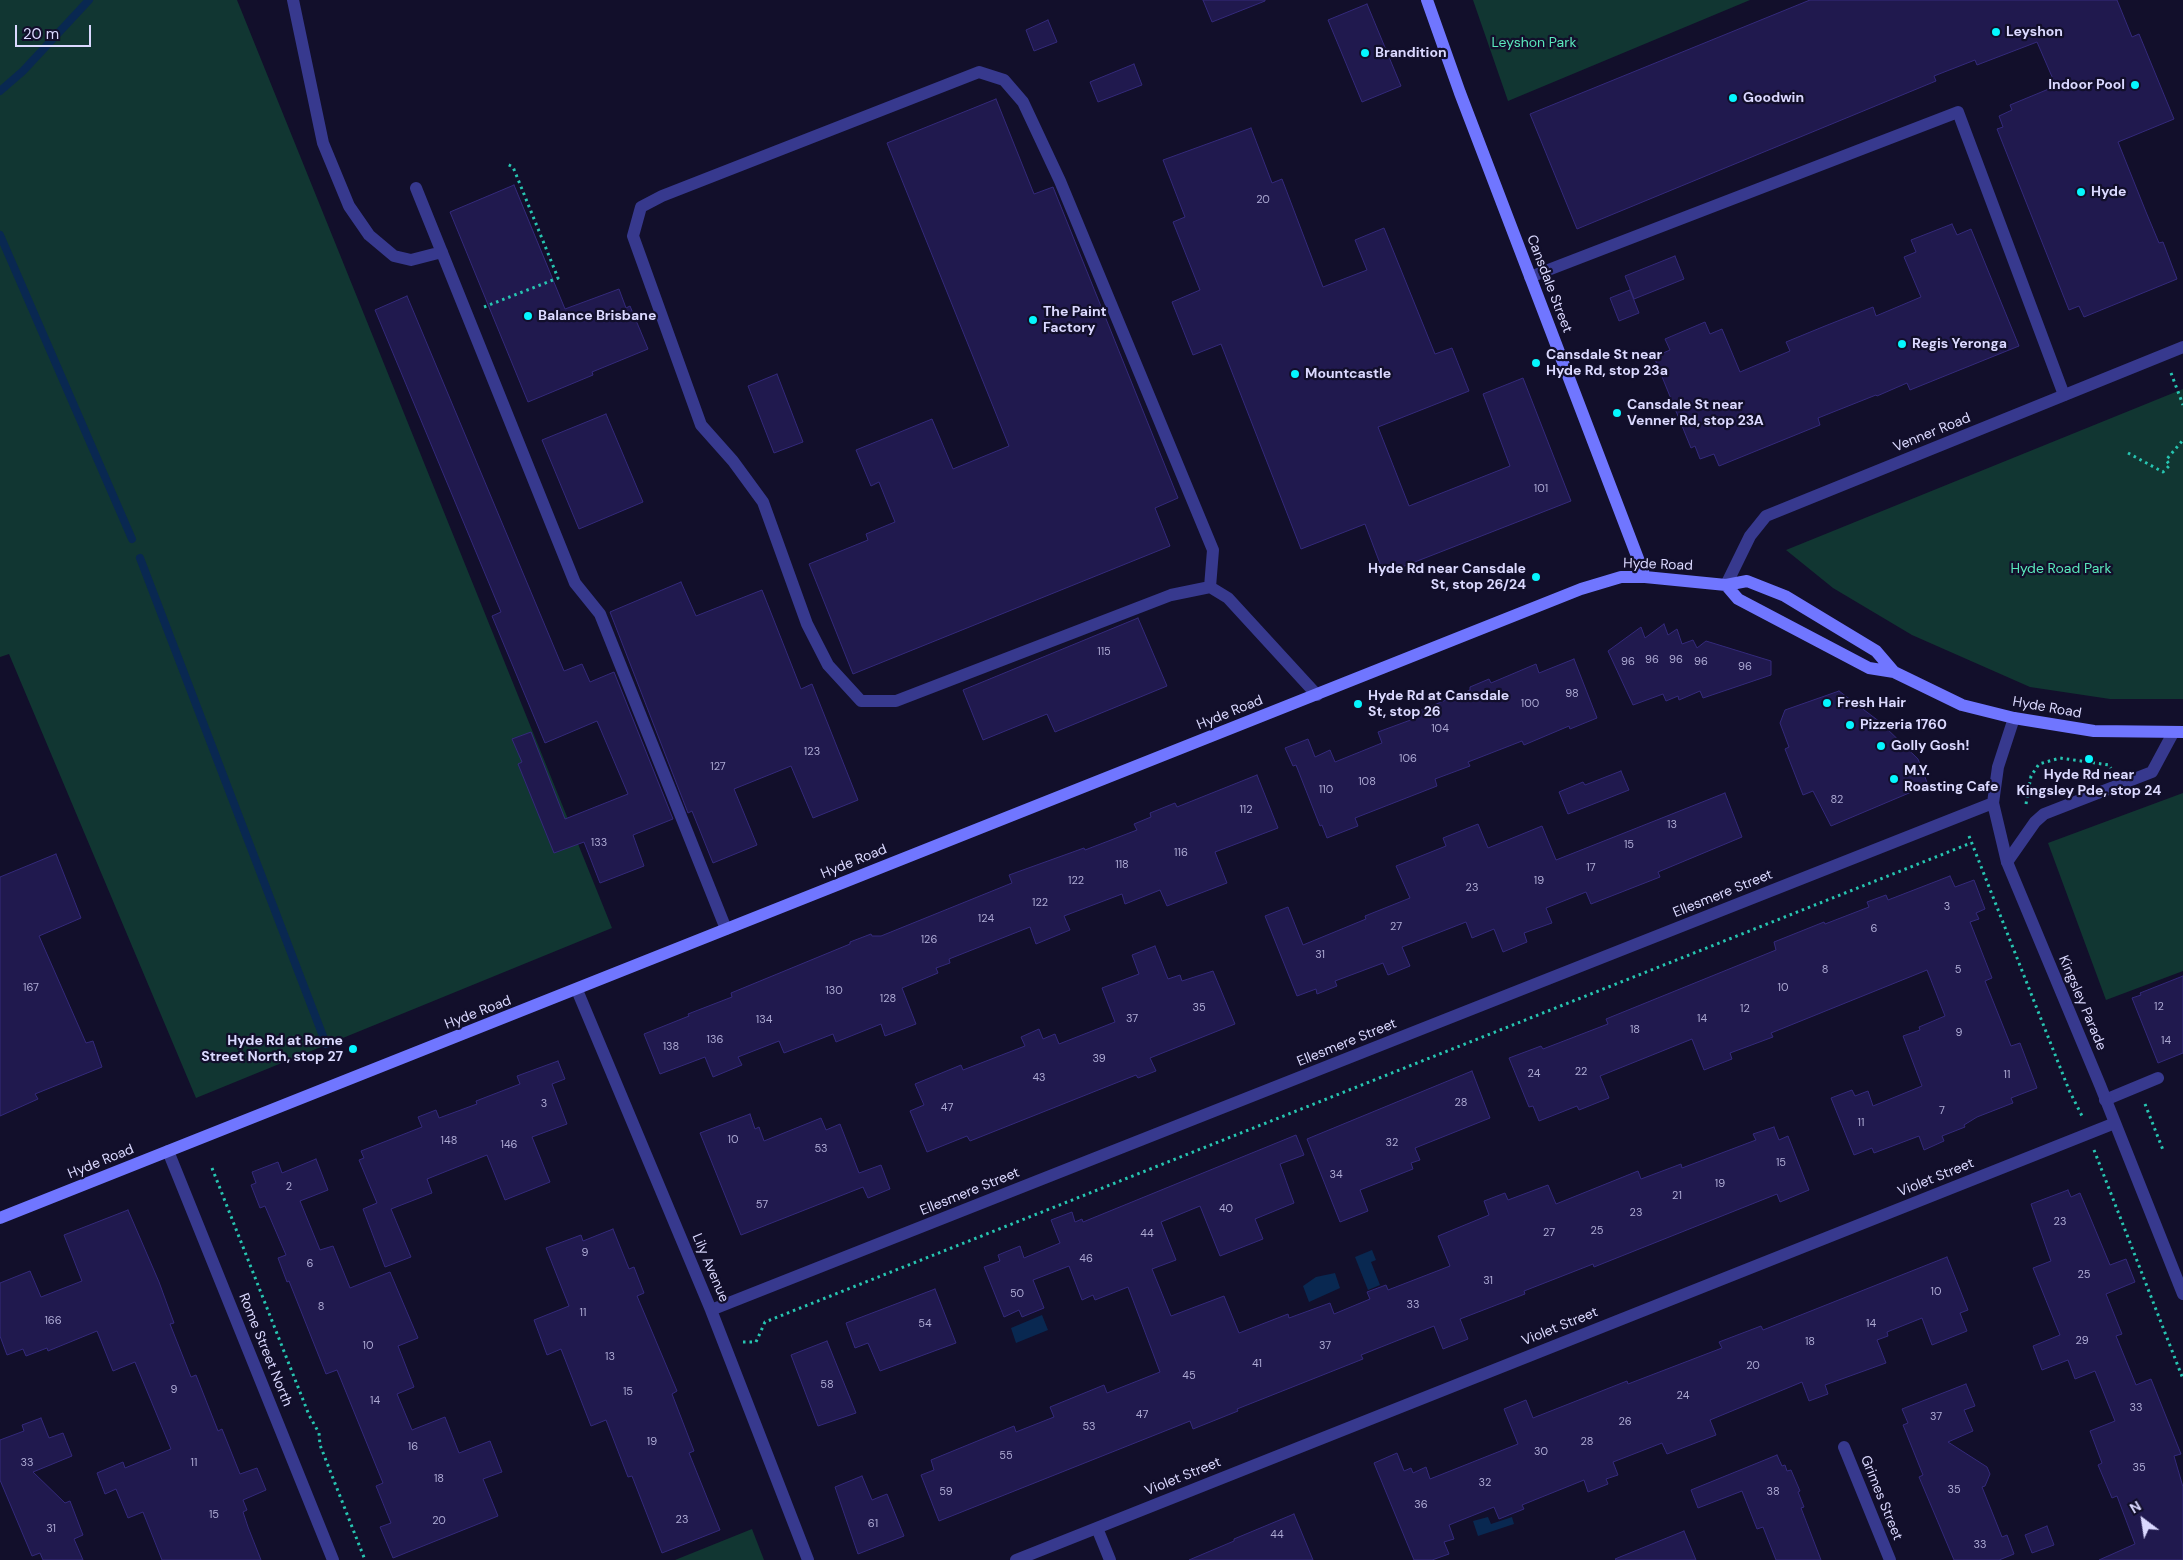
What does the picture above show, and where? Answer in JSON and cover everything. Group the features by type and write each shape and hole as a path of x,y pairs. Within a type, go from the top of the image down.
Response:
{"street":[{"path":"294,0 323,143 350,206 370,235 394,256 411,260 442,252"},
{"name":"Cansdale Street","path":"1427,0 1530,277 1645,577"},
{"path":"1210,587 1213,550 1060,181 1023,102 1004,80 979,72 662,196 641,207 633,236 701,425 733,461 763,502 807,624 828,665 862,701 896,702 1171,594 1210,587 1228,598 1317,695"},
{"path":"1530,277 1958,112 2064,395"},
{"path":"416,188 575,583 600,614 726,929"},
{"name":"Venner Road","path":"1726,585 1750,536 1766,516 2183,347"},
{"name":"Hyde Road","path":"0,1218 1317,695 1554,598 1621,578 1645,577 1726,585 1747,582 1785,596 1876,651 1894,672"},
{"name":"Hyde Road","path":"1726,585 1738,599 1869,668 1894,672 1962,705 2014,718 2094,731 2178,733"},
{"name":"Kingsley Parade","path":"2014,718 1998,767 1993,803 2007,862 2183,1294"},
{"name":"Hyde Road","path":"2007,862 2035,822 2044,814 2152,772 2178,733"},
{"name":"Ellesmere Street","path":"711,1310 1993,803"},
{"name":"Lily Avenue","path":"577,990 711,1310 808,1560"},
{"path":"2105,1100 2158,1078"},
{"name":"Violet Street","path":"1016,1560 2114,1123"},
{"name":"Rome Street North","path":"168,1151 333,1560"},
{"name":"Grimes Street","path":"1844,1447 1890,1560"},
{"path":"1097,1528 1110,1560"}],"path":[{"path":"467,313 558,278 513,167 508,164"},
{"path":"2172,376 2183,405"},
{"path":"2128,453 2163,472 2170,465 2166,460 2183,440"},
{"path":"2027,809 2025,801 2031,776 2039,764 2060,758 2110,765 2113,774"},
{"path":"1969,836 2069,1090 2081,1113"},
{"path":"745,1341 756,1342 765,1322 1971,843"},
{"path":"2138,1086 2163,1150"},
{"path":"2096,1156 2183,1378"},
{"path":"212,1168 309,1415 319,1433 320,1444 366,1560"}],"green space":[{"path":"0,0 237,0 612,928 196,1098 9,654 0,657"},
{"name":"Leyshon Park","path":"1473,0 1750,0 1508,101"},
{"name":"Hyde Road Park","path":"2183,389 2183,699 2110,699 2030,687 1912,635 1833,588 1786,550"},
{"path":"2183,793 2183,971 2106,1000 2048,843"},
{"path":"752,1529 764,1560 675,1560"}],"water":[{"path":"1372,1250 1376,1260 1371,1262 1380,1285 1368,1290 1355,1257"},
{"path":"1335,1273 1340,1288 1309,1302 1303,1286 1316,1277"},
{"path":"1042,1315 1048,1330 1016,1343 1011,1328"},
{"path":"1488,1517 1491,1524 1512,1517 1514,1524 1478,1536 1473,1521"}],"building":[{"path":"1203,0 1265,0 1265,1 1212,22"},
{"path":"1810,0 2117,0 2132,37 2139,34 2174,119 2118,142 2159,243 2163,242 2177,279 2084,317 2079,306 2069,310 1997,129 2003,127 1999,116 2012,110 2010,105 2056,86 2037,42 1977,65 1975,60 1934,76 1936,81 1577,229 1530,114"},
{"name":"Brandition","path":"1367,4 1401,86 1362,102 1328,20"},
{"path":"1048,20 1057,42 1034,51 1026,30"},
{"path":"1134,64 1142,85 1098,102 1090,82"},
{"name":"The Paint Factory","path":"996,99 1034,194 1053,187 1178,498 1155,508 1170,546 853,674 809,564 868,540 866,534 895,522 879,482 871,486 856,450 932,419 953,469 1009,446 887,143"},
{"name":"Mountcastle","path":"1251,128 1272,183 1282,179 1323,287 1367,270 1355,240 1384,228 1435,354 1452,348 1469,391 1378,427 1409,506 1510,466 1483,394 1523,378 1571,501 1384,574 1365,524 1301,549 1221,344 1193,355 1172,302 1200,290 1173,222 1185,217 1163,160"},
{"path":"514,185 565,309 619,289 626,308 630,306 648,349 592,372 593,375 528,402 450,212"},
{"name":"Regis Yeronga","path":"1952,224 1957,235 1971,229 2019,346 1910,390 1907,383 1818,418 1820,425 1719,466 1714,454 1700,459 1695,446 1691,448 1654,357 1670,350 1665,339 1705,322 1710,334 1722,329 1740,372 1790,351 1786,342 1873,307 1876,316 1921,297 1904,257 1916,252 1911,240"},
{"path":"1675,256 1684,279 1634,299 1625,276"},
{"path":"1630,290 1639,313 1619,321 1610,298"},
{"path":"407,296 564,671 582,664 590,682 614,672 673,819 633,835 644,866 600,883 584,842 554,853 518,764 522,762 512,739 531,732 565,819 628,794 597,721 545,743 492,616 501,612 375,310"},
{"path":"777,374 803,442 774,453 748,386"},
{"path":"606,414 643,502 579,529 542,440"},
{"path":"681,582 696,616 762,590 801,689 812,684 858,800 813,818 791,766 734,789 757,845 713,863 692,811 688,813 610,612"},
{"path":"1138,618 1167,686 1055,732 1047,714 983,740 963,690"},
{"path":"1664,624 1668,635 1677,629 1682,644 1693,640 1697,648 1706,641 1771,661 1771,675 1703,698 1700,691 1679,700 1678,696 1666,701 1663,694 1633,705 1608,651 1641,627 1645,638"},
{"path":"1574,659 1597,718 1570,729 1569,726 1524,745 1522,741 1468,762 1470,766 1435,779 1437,786 1355,818 1358,826 1327,838 1322,825 1320,826 1296,765 1293,766 1285,748 1308,739 1315,757 1330,750 1335,762 1382,743 1378,732 1416,718 1414,713 1466,692 1470,690 1470,687 1489,679 1491,683 1536,664 1539,673"},
{"path":"1839,691 1880,722 1918,759 1928,785 1831,826 1813,791 1803,795 1785,749 1789,747 1780,723 1785,710"},
{"path":"1621,771 1629,790 1568,814 1559,792 1583,782 1585,785"},
{"path":"1257,775 1278,828 1215,852 1227,883 1167,906 1160,890 1125,904 1122,894 1064,916 1070,930 1036,944 1030,927 949,959 950,963 936,968 938,973 902,988 916,1024 885,1036 881,1024 836,1042 833,1034 784,1053 779,1041 738,1057 742,1065 713,1077 705,1057 660,1074 644,1034 732,997 731,993 850,944 850,942 871,934 872,936 881,936 1012,883 1009,875 1084,848 1085,850 1137,830 1134,824 1151,817 1150,813 1175,803 1177,807"},
{"path":"1725,793 1742,837 1658,872 1660,877 1591,904 1586,892 1546,908 1552,923 1524,933 1527,942 1503,952 1494,929 1472,938 1466,922 1402,947 1410,966 1388,975 1383,963 1335,981 1337,986 1317,994 1316,989 1297,996 1265,916 1288,907 1303,945 1366,919 1365,916 1410,898 1396,866 1446,846 1443,838 1478,824 1488,848 1542,826 1556,860"},
{"path":"56,854 81,918 39,936 86,1043 93,1041 102,1067 35,1094 38,1099 0,1116 0,877"},
{"path":"1950,876 1955,887 1974,880 1985,909 1976,913 1979,919 1970,922 1992,978 1985,981 2011,1046 2020,1043 2037,1088 2011,1098 2013,1103 1977,1117 1964,1125 1965,1127 1942,1136 1944,1141 1924,1150 1919,1136 1874,1153 1872,1148 1854,1155 1831,1098 1852,1090 1855,1096 1868,1091 1873,1106 1922,1086 1903,1036 1920,1030 1919,1027 1945,1016 1927,970 1771,1033 1773,1037 1730,1053 1732,1059 1704,1070 1692,1039 1600,1076 1609,1098 1579,1110 1577,1106 1539,1121 1533,1106 1529,1107 1509,1058 1541,1046 1543,1049 1608,1024 1606,1019 1776,950 1774,942 1869,907 1867,902 1886,895 1888,900"},
{"path":"1155,946 1168,979 1180,975 1182,981 1213,971 1235,1024 1150,1058 1156,1071 1138,1078 1136,1075 970,1141 967,1136 927,1152 910,1111 924,1105 915,1084 961,1065 963,1070 1025,1046 1021,1037 1039,1029 1043,1039 1055,1034 1059,1044 1115,1022 1102,988 1139,974 1132,955"},
{"path":"2183,976 2183,1053 2158,1063 2132,998"},
{"path":"558,1061 565,1079 552,1084 567,1124 532,1137 550,1182 505,1200 487,1155 427,1179 432,1193 391,1209 411,1257 385,1267 363,1209 377,1203 359,1160 364,1158 361,1151 422,1127 418,1117 436,1110 439,1118 477,1104 476,1101 520,1084 517,1076"},
{"path":"1472,1071 1490,1118 1415,1148 1420,1160 1411,1163 1413,1169 1360,1190 1368,1211 1340,1222 1307,1139"},
{"path":"750,1114 755,1129 759,1127 764,1141 821,1118 826,1130 840,1124 859,1173 881,1165 890,1189 868,1198 863,1187 741,1235 700,1133"},
{"path":"1774,1127 1779,1140 1788,1136 1809,1190 1780,1202 1777,1194 1594,1267 1593,1264 1524,1291 1525,1294 1460,1319 1468,1339 1443,1349 1434,1326 1361,1355 1363,1359 1237,1409 1238,1411 1193,1429 1190,1421 939,1521 921,1475 934,1470 931,1460 1014,1426 1016,1432 1054,1417 1050,1407 1104,1385 1107,1393 1160,1372 1128,1287 1095,1300 1093,1295 1082,1300 1069,1266 1033,1280 1044,1308 1022,1317 1019,1310 1004,1317 984,1267 1000,1261 998,1255 1020,1246 1024,1258 1060,1243 1051,1220 1072,1212 1075,1222 1082,1219 1083,1222 1296,1135 1304,1155 1280,1164 1294,1203 1255,1219 1263,1239 1220,1256 1200,1206 1161,1222 1176,1260 1152,1269 1171,1316 1224,1296 1239,1333 1288,1314 1289,1318 1330,1303 1334,1314 1370,1299 1367,1292 1386,1285 1388,1290 1450,1266 1438,1236 1489,1215 1484,1201 1505,1193 1508,1200 1548,1185 1556,1204 1638,1171 1641,1179 1681,1164 1682,1168 1756,1140 1753,1134"},
{"path":"316,1159 328,1190 300,1201 320,1250 333,1246 350,1288 390,1272 418,1338 398,1346 414,1387 397,1394 412,1430 445,1417 459,1453 490,1441 502,1472 483,1479 498,1516 393,1558 380,1527 391,1523 376,1486 383,1483 337,1370 326,1374 278,1258 286,1255 265,1206 260,1208 251,1185 256,1183 252,1172 278,1162 282,1173"},
{"path":"2068,1190 2071,1197 2080,1193 2110,1265 2126,1259 2135,1282 2106,1294 2122,1334 2116,1336 2136,1385 2151,1379 2181,1454 2174,1456 2183,1487 2183,1560 2099,1560 2135,1544 2117,1496 2112,1498 2098,1465 2102,1463 2090,1431 2115,1421 2095,1371 2075,1379 2068,1360 2042,1370 2033,1346 2060,1335 2033,1268 2051,1261 2031,1204"},
{"path":"128,1210 159,1282 174,1323 170,1324 191,1377 196,1375 218,1431 222,1429 240,1474 257,1468 266,1490 243,1500 247,1510 243,1512 261,1560 162,1560 143,1512 128,1518 116,1489 105,1494 97,1473 123,1462 125,1468 171,1449 135,1362 113,1371 97,1331 48,1351 47,1348 26,1356 23,1349 7,1355 0,1336 0,1283 30,1271 41,1297 82,1281 64,1235"},
{"path":"613,1229 629,1269 634,1267 644,1293 637,1296 677,1391 672,1394 694,1451 689,1453 720,1530 662,1553 632,1476 628,1477 606,1420 591,1426 561,1349 547,1355 534,1320 569,1306 546,1248 581,1235 583,1241"},
{"path":"1947,1257 1968,1310 1960,1313 1967,1331 1932,1345 1922,1318 1887,1332 1888,1336 1877,1340 1886,1363 1825,1385 1828,1394 1809,1401 1802,1382 1710,1420 1716,1435 1667,1454 1662,1443 1613,1462 1618,1475 1606,1479 1608,1484 1588,1492 1584,1480 1522,1505 1524,1509 1499,1519 1494,1507 1449,1525 1454,1539 1444,1542 1449,1554 1432,1560 1414,1560 1374,1463 1397,1453 1404,1471 1411,1468 1413,1473 1426,1467 1430,1479 1518,1444 1504,1409 1526,1400 1533,1418 1627,1381 1628,1384 1722,1348 1719,1342 1761,1326 1763,1330"},
{"path":"935,1289 956,1343 880,1371 868,1343 855,1348 846,1323"},
{"path":"827,1341 856,1413 818,1426 791,1355"},
{"path":"1966,1384 1975,1406 1964,1410 1973,1431 1948,1442 1987,1467 1990,1474 1985,1486 1982,1487 2002,1537 2007,1535 2014,1554 1999,1560 1954,1560 1919,1477 1923,1475 1903,1425 1908,1423 1902,1409"},
{"path":"41,1418 49,1438 63,1433 72,1456 33,1472 65,1503 70,1501 83,1535 74,1539 83,1560 43,1560 40,1553 32,1556 0,1480 0,1440 24,1431 22,1425"},
{"path":"1777,1455 1782,1466 1785,1465 1787,1471 1791,1470 1800,1491 1798,1492 1804,1507 1801,1508 1821,1560 1776,1560 1763,1527 1757,1529 1742,1491 1698,1508 1691,1490"},
{"path":"862,1476 872,1500 887,1494 904,1536 858,1554 835,1487"},
{"path":"1294,1514 1313,1560 1189,1560 1234,1541 1234,1539"},
{"path":"2047,1526 2054,1545 2032,1553 2025,1535"},
{"path":"1684,1531 1696,1560 1615,1559"}],"waterway":[{"path":"0,91 23,71 89,0"},
{"path":"0,235 132,539"},
{"path":"140,558 326,1044"}],"place":[{"name":"Leyshon","path":"1996,32"},
{"name":"Brandition","path":"1365,53"},
{"name":"Indoor Pool","path":"2135,85"},
{"name":"Goodwin","path":"1733,98"},
{"name":"Hyde","path":"2081,192"},
{"name":"Balance Brisbane","path":"528,316"},
{"name":"The Paint Factory","path":"1033,320"},
{"name":"Regis Yeronga","path":"1902,344"},
{"name":"Cansdale St near Hyde Rd, stop 23a","path":"1536,363"},
{"name":"Mountcastle","path":"1295,374"},
{"name":"Cansdale St near Venner Rd, stop 23A","path":"1617,413"},
{"name":"Hyde Rd near Cansdale St, stop 26/24","path":"1536,577"},
{"name":"Fresh Hair","path":"1827,703"},
{"name":"Hyde Rd at Cansdale St, stop 26","path":"1358,704"},
{"name":"Pizzeria 1760","path":"1850,725"},
{"name":"Golly Gosh!","path":"1881,746"},
{"name":"Hyde Rd near Kingsley Pde, stop 24","path":"2089,759"},
{"name":"M.Y. Roasting Cafe","path":"1894,779"},
{"name":"Hyde Rd at Rome Street North, stop 27","path":"353,1049"}]}
